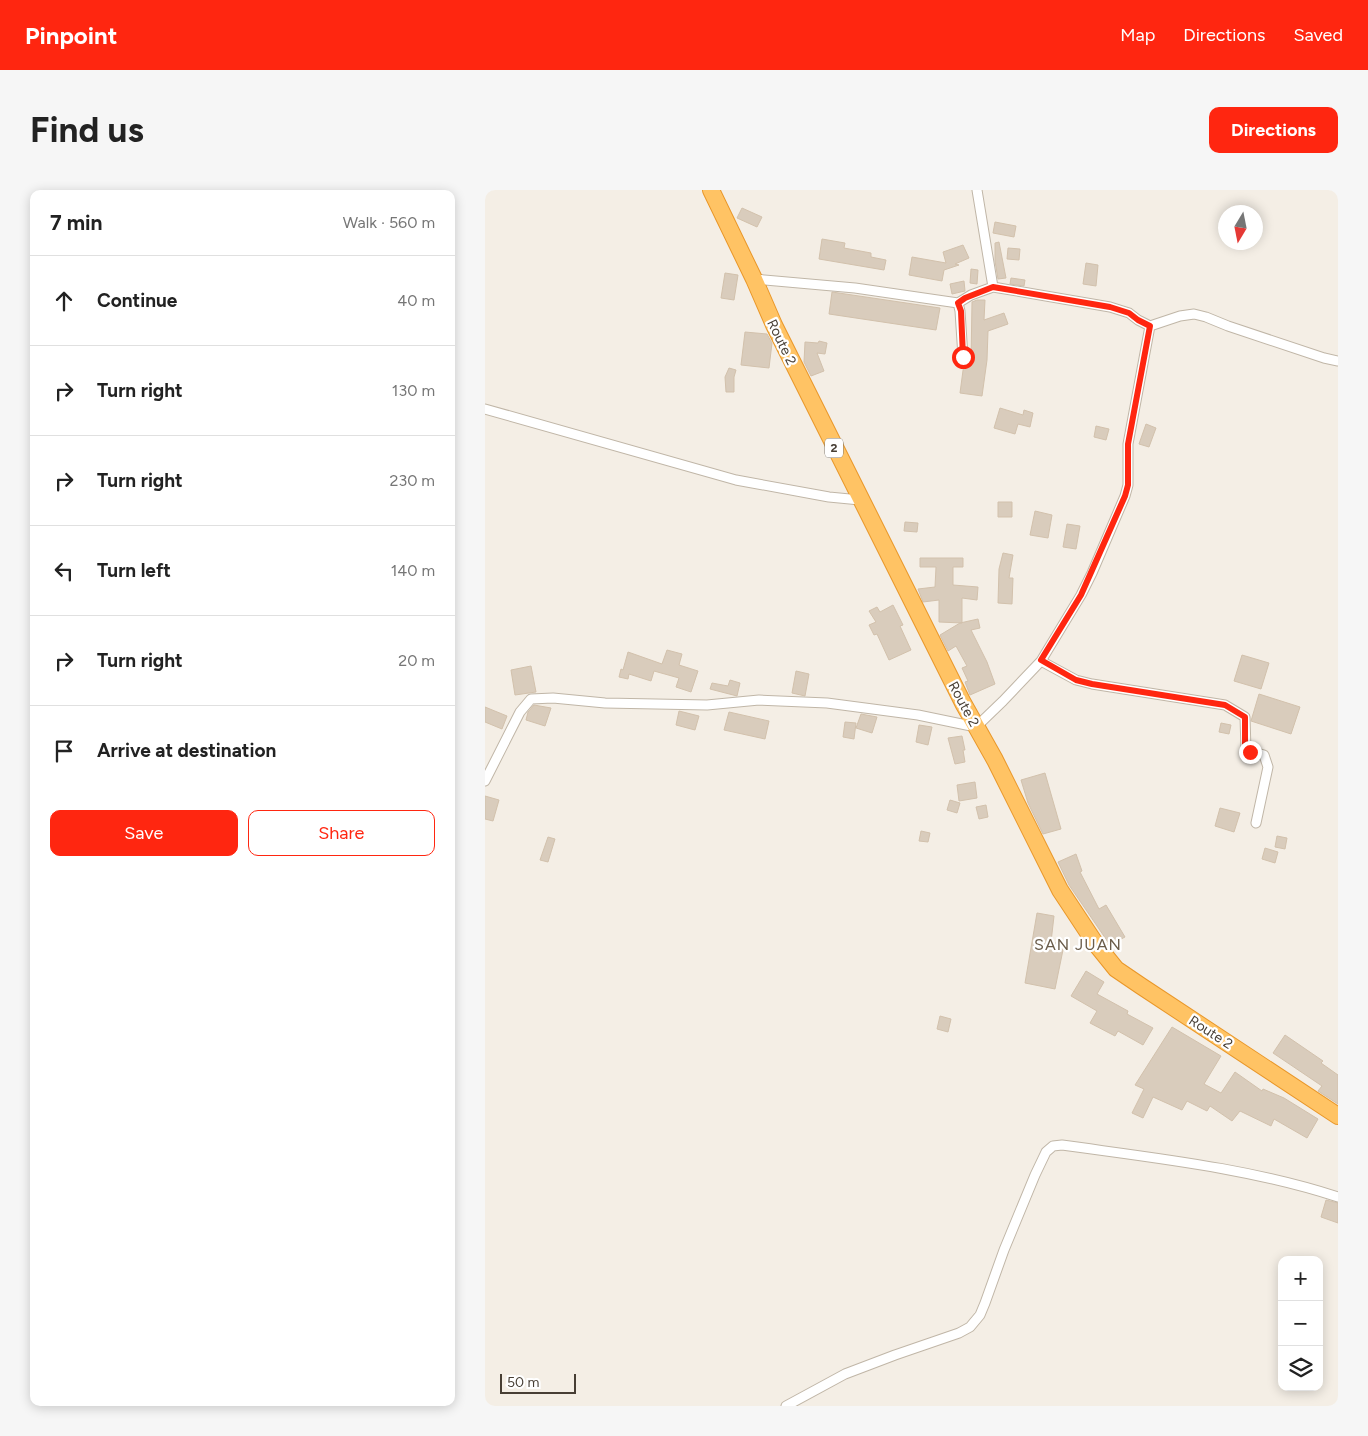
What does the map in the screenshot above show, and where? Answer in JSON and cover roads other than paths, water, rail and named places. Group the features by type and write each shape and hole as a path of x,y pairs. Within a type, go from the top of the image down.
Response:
{"highway":[{"name":"Route 2","path":"711,190 774,325 963,703 995,760 1060,890 1095,943 1116,968 1338,1116"}],"street":[{"path":"977,190 993,287"},
{"path":"754,279 855,288 958,303 965,298 993,287 1110,307 1129,313 1150,326 1180,316 1194,314 1338,361"},
{"path":"958,303 961,311 963,357"},
{"path":"485,781 520,712 531,699 553,698 605,703 707,705 759,700 827,703 973,722 1013,692 1041,660 1081,595 1125,496 1128,485 1128,444 1150,326"},
{"path":"485,408 736,480 829,497 860,500"},
{"path":"1041,660 1076,680 1225,705 1243,715 1245,717 1246,750 1264,755 1267,767 1256,823"},
{"path":"786,1406 845,1374 959,1332 970,1326 979,1315 985,1303 1004,1250 1035,1175 1047,1152 1053,1146 1062,1145 1219,1168 1278,1180 1338,1197"}],"district":[{"name":"SAN JUAN","path":"1078,944"}]}
